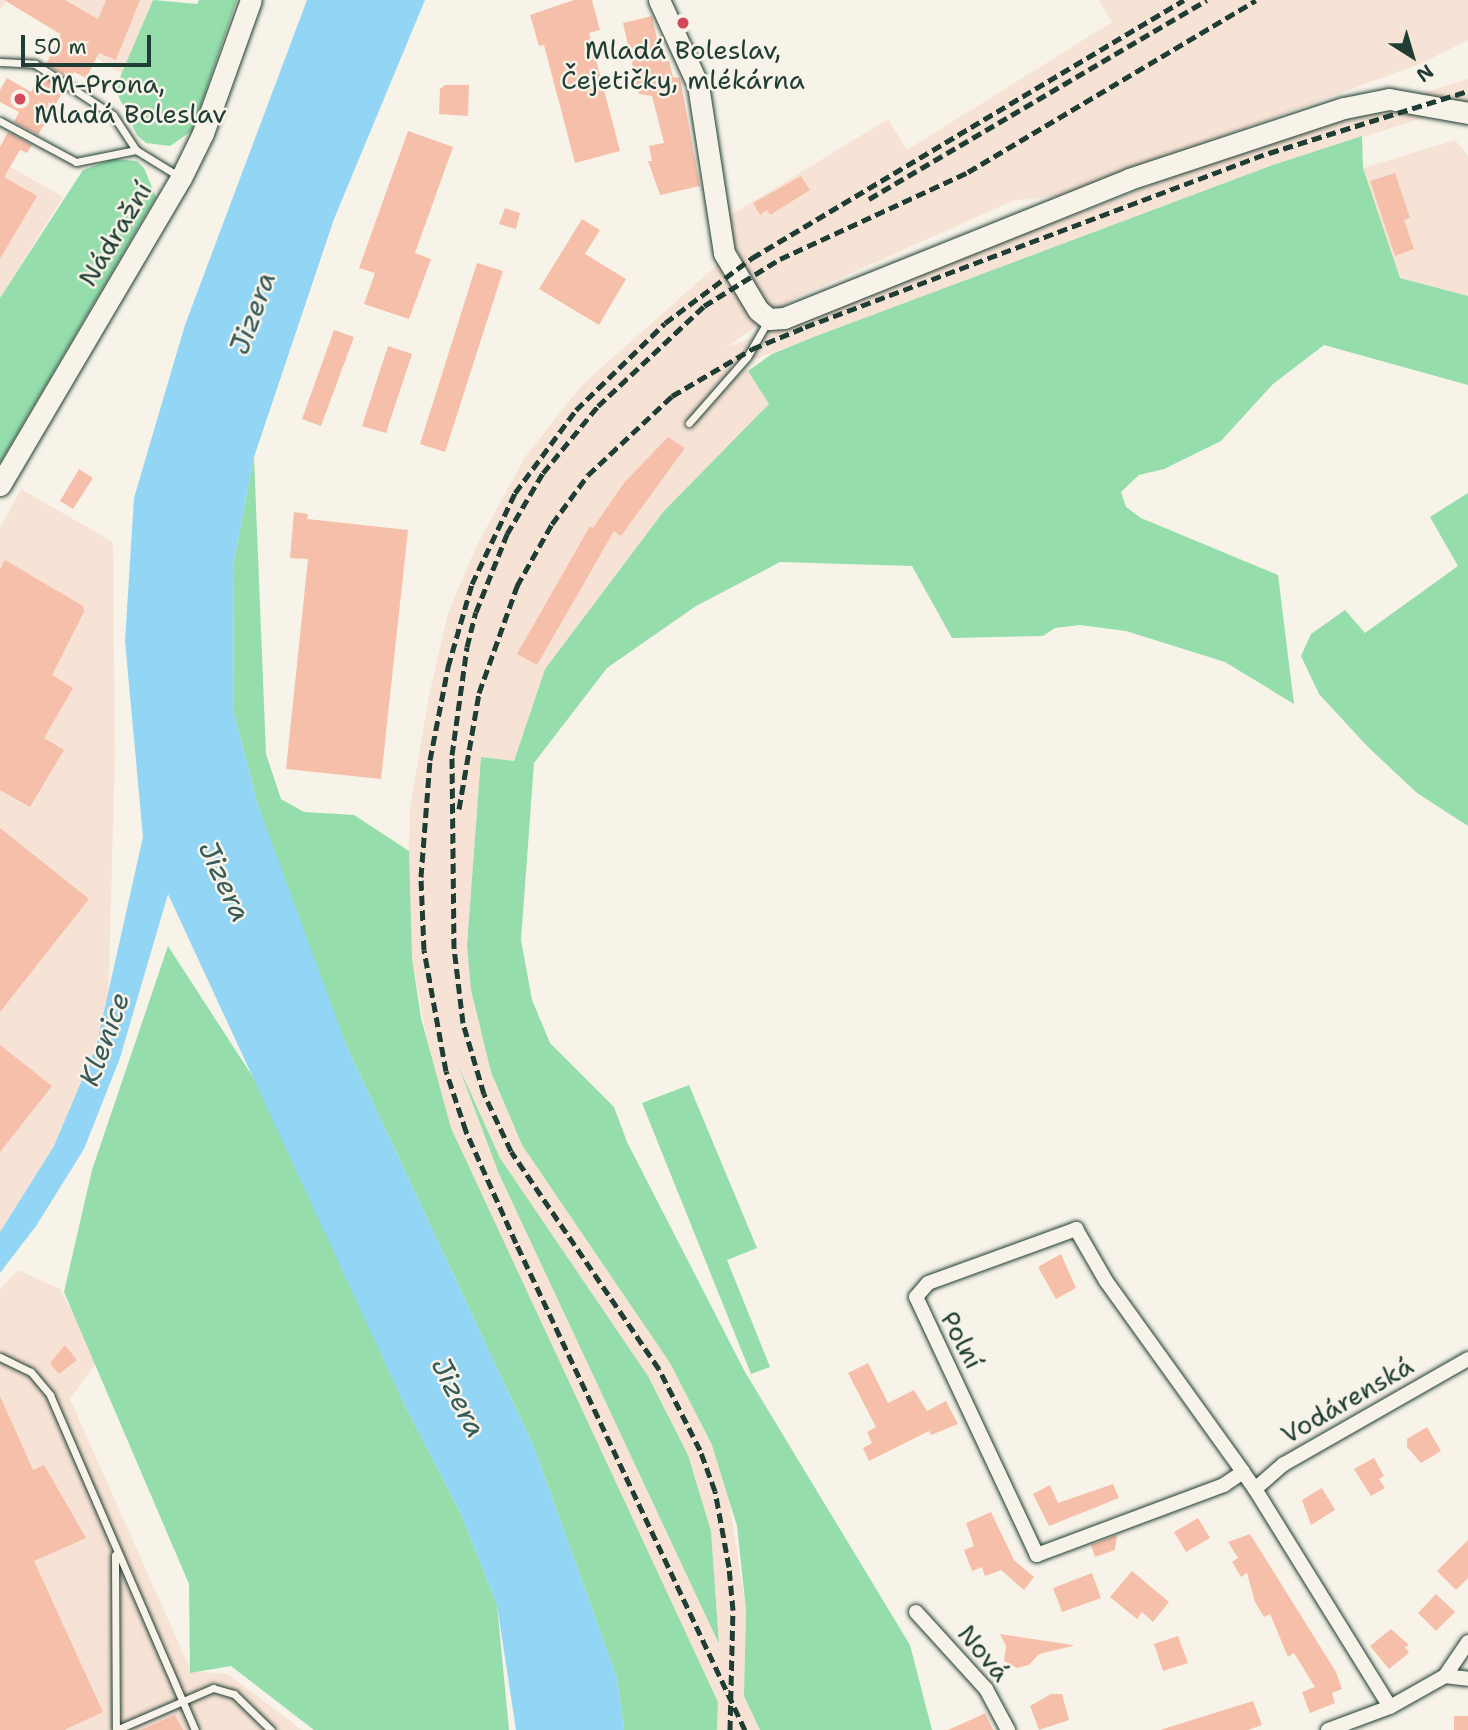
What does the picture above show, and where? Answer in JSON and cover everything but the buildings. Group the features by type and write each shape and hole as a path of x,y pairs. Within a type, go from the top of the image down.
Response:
{"street":[{"name":"Nádražní","path":"0,485 181,178 203,133 251,0"},
{"path":"659,0 698,85 724,253 758,310 769,319 785,318 1129,179 1344,108 1389,99 1468,113"},
{"name":"Polní","path":"1243,1472 1224,1485 1037,1555 916,1297 928,1283 1076,1229 1106,1281 1243,1472 1255,1489 1390,1707"},
{"name":"Vodárenská","path":"1255,1489 1284,1464 1468,1359"},
{"name":"Nová","path":"916,1612 986,1689 1008,1730"},
{"path":"1328,1730 1390,1707 1445,1676 1468,1642"},
{"path":"1445,1676 1468,1679"}],"lane":[{"path":"0,62 35,64 113,115 136,150 181,178"},
{"path":"0,121 76,162 136,150"},
{"path":"689,423 747,357 769,319"},
{"path":"0,1357 31,1372 50,1395 195,1730"},
{"path":"115,1550 116,1730 213,1688 233,1693 271,1730"}],"shaded area":[{"path":"0,0 153,0 122,74 6,1 0,10"},
{"path":"1099,0 1468,0 1468,40 1420,64 1058,196 1015,200 793,299 726,348 1265,142 1468,79 1468,104 1273,165 734,367 748,371 770,404 664,511 545,669 514,761 481,757 467,945 471,990 491,1072 522,1145 670,1363 712,1445 727,1487 746,1610 744,1696 760,1730 717,1730 718,1701 504,1249 451,1128 433,1072 412,958 408,876 410,809 429,696 448,613 476,547 525,457 582,385 734,250 726,218 888,119 907,150 1112,22","holes":["460,1070 500,1158 648,1376 688,1455 711,1531 719,1643 499,1174"]},
{"path":"1455,140 1468,156 1468,296 1400,278 1363,168"},
{"path":"0,161 63,197 0,298"},
{"path":"21,489 113,542 115,757 108,1007 76,1101 54,1146 0,1232 0,528"},
{"path":"18,1270 60,1289 98,1360 70,1399 191,1671 228,1674 302,1730 0,1730 0,1289"}],"green space":[{"path":"153,0 197,4 199,0 237,0 192,131 170,146 146,143 137,135 115,89"},
{"path":"1362,136 1363,168 1400,278 1468,296 1468,385 1324,345 1273,384 1221,441 1164,469 1139,475 1121,492 1126,507 1141,518 1278,575 1294,704 1225,662 1126,631 1080,625 1055,628 1043,636 952,638 912,566 780,562 696,606 607,668 534,763 521,940 532,1000 550,1043 614,1107 627,1142 745,1372 910,1645 932,1730 760,1730 744,1696 746,1610 737,1526 712,1445 670,1363 522,1145 491,1072 471,990 467,945 481,757 514,761 545,669 664,511 769,404 748,371 772,354 1273,165"},
{"path":"113,159 137,161 144,168 156,197 0,463 0,298 83,170"},
{"path":"254,457 266,754 281,799 304,812 354,815 409,851 412,958 421,1018 451,1128 718,1702 717,1730 624,1730 617,1678 534,1447 347,1047 299,926 258,805 234,714 233,566"},
{"path":"1468,493 1468,826 1417,793 1368,747 1319,694 1301,656 1311,634 1345,610 1365,633 1458,566 1430,517"},
{"path":"168,946 260,1088 406,1408 460,1512 497,1605 509,1730 314,1730 231,1666 190,1673 189,1584 64,1292 92,1170"},
{"path":"458,1065 500,1158 648,1376 688,1455 711,1531 719,1644 499,1174"},
{"path":"689,1085 757,1248 727,1260 770,1367 751,1374 642,1103"}],"water":[{"path":"307,0 425,0 334,219 254,457 233,566 234,714 258,805 347,1047 534,1447 617,1678 624,1730 516,1730 497,1605 460,1512 406,1408 168,894 120,1058 84,1149 36,1226 0,1273 0,1232 54,1146 96,1047 143,837 125,641 134,498 185,325"}],"railway":[{"path":"745,1730 516,1243 466,1131 446,1071 424,950 421,877 430,760 448,667 472,584 515,493 576,410 665,323 752,258 1184,0"},
{"path":"869,199 1207,0"},
{"path":"730,1730 733,1610 729,1567 715,1491 700,1450 659,1369 511,1151 484,1094 463,1023 454,948 452,755 467,647 476,612 507,534 543,473 598,406 704,306 780,259 968,172 1256,0"},
{"path":"459,809 479,693 517,586 552,524 588,475 672,396 752,349 805,327 1269,153 1468,91"}],"place":[{"name":"Mladá Boleslav, Čejetičky, mlékárna","path":"683,23"},
{"name":"KM-Prona, Mladá Boleslav","path":"20,99"}],"water label":[{"name":"Jizera","path":"252,313"},
{"name":"Jizera","path":"225,881"},
{"name":"Klenice","path":"104,1039"},
{"name":"Jizera","path":"459,1397"}]}
